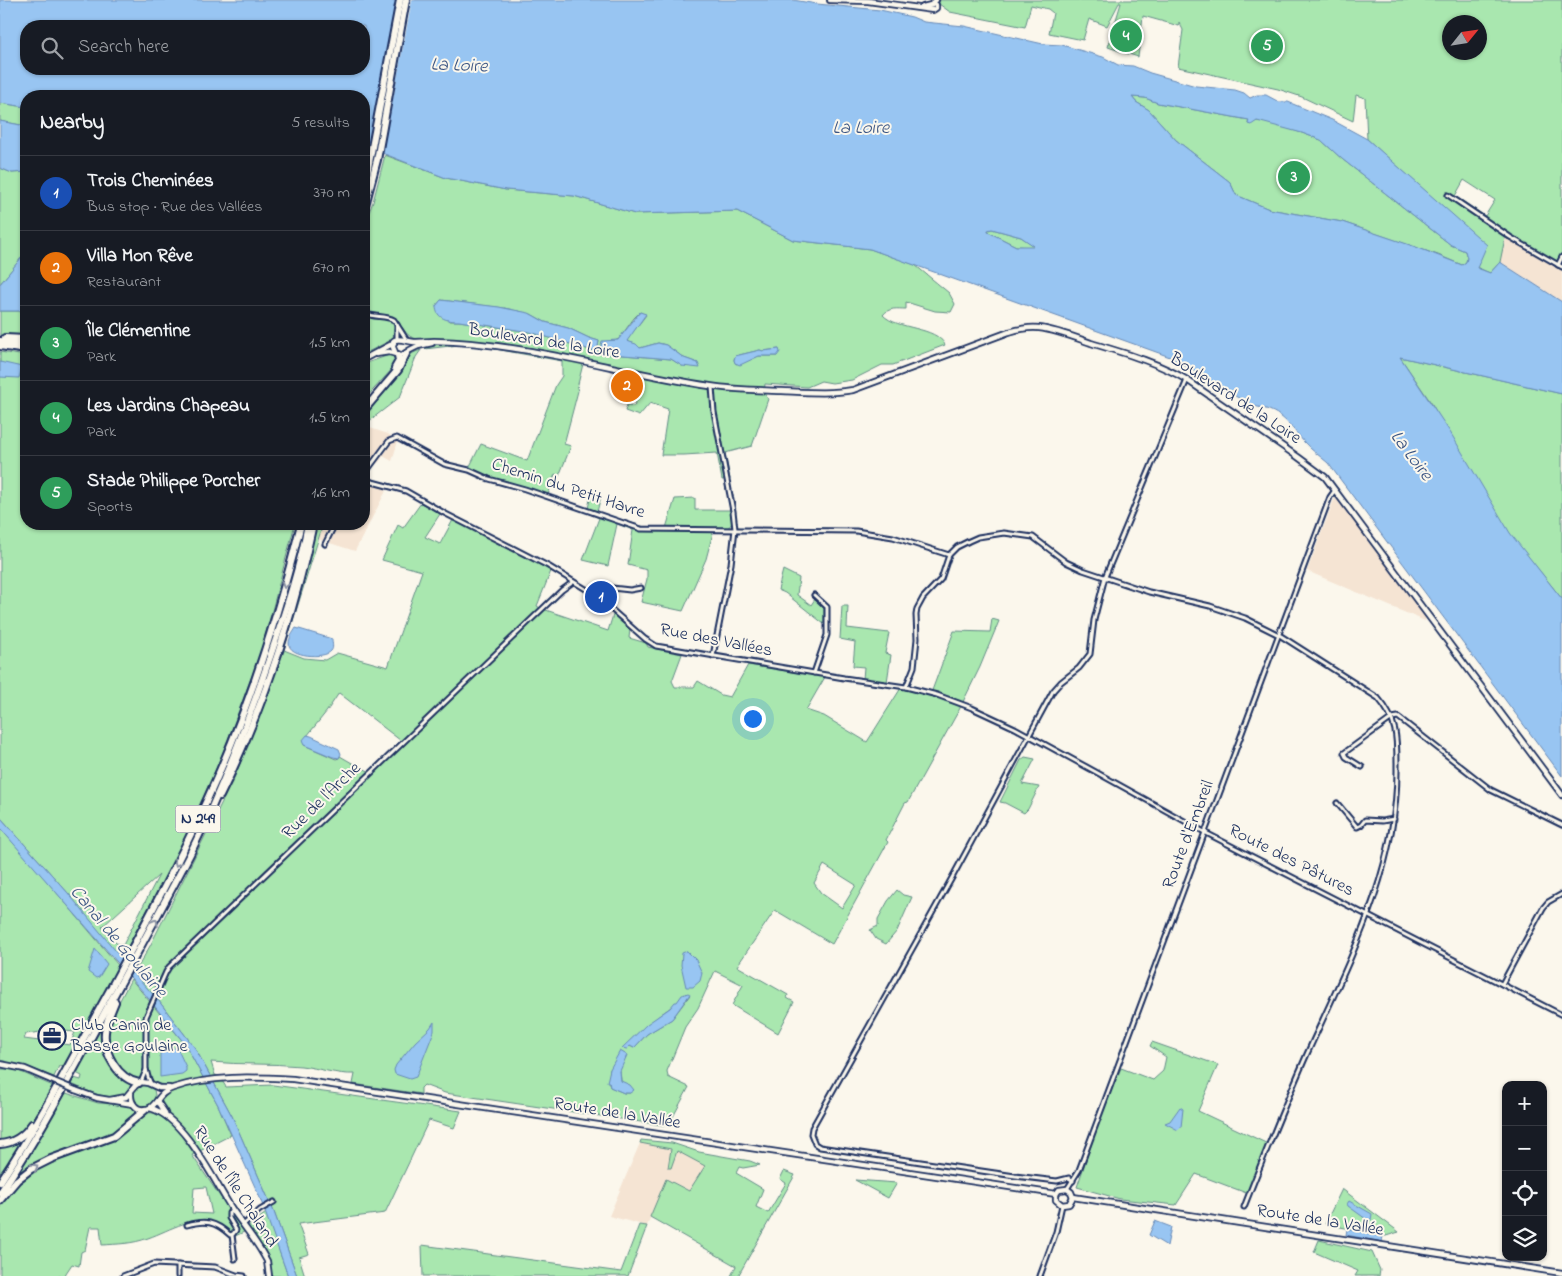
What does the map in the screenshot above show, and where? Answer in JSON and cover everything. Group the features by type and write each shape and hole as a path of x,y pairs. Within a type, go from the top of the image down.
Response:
{"highway":[{"path":"370,171 374,159 400,0"},
{"path":"370,179 406,0"},
{"path":"0,340 20,339"},
{"path":"0,340 20,344"},
{"path":"0,346 20,349"},
{"path":"370,403 398,370 408,352"},
{"path":"370,397 396,367 398,361 396,353"},
{"name":"N 249","path":"129,962 190,836 232,742 269,641 297,538 297,530"},
{"name":"N 249","path":"0,1182 49,1102 190,852 223,781 258,692 290,596 306,530"},
{"path":"190,852 194,849 234,769 254,717 284,633 310,530"},
{"path":"123,973 125,980 108,1020 105,1040 108,1055 118,1069 128,1080 140,1083"},
{"name":"N 249","path":"0,1193 50,1114 123,973"},
{"path":"0,1144 13,1141 24,1134 44,1105 49,1102"},
{"path":"0,1200 13,1184 31,1169 51,1159 114,1136 134,1117 147,1109"}],"main road":[{"path":"830,0 868,1 922,7 934,4"},
{"name":"Boulevard de la Loire","path":"395,341 449,341 512,347 712,387 769,391 841,392 868,385 1009,332 1033,328 1060,333 1148,361 1168,369 1187,380 1325,477 1562,795"},
{"path":"407,340 408,352"},
{"path":"395,341 393,348 396,353"},
{"path":"370,356 395,341"},
{"name":"Boulevard de la Loire","path":"376,354 408,352 424,345 449,341"},
{"path":"0,1066 25,1069 97,1098 133,1104 138,1108 147,1109 162,1093 173,1088"},
{"name":"Route de la Vallée","path":"173,1088 217,1080 258,1077 293,1079 1056,1194"},
{"path":"110,1100 124,1098 140,1083 173,1088"},
{"path":"152,1085 157,1092 157,1099"},
{"path":"130,1093 133,1104"},
{"name":"Rue de l'Île Chaland","path":"157,1099 169,1118 195,1149 232,1209 263,1254 269,1276"},
{"name":"Rue de l'Île Chaland","path":"147,1109 158,1111 169,1118"},
{"path":"1067,1189 1073,1197 1070,1204 1062,1205 1058,1202 1056,1194 1059,1190 1067,1189"},
{"name":"Route de la Vallée","path":"1073,1197 1562,1273"}],"street":[{"path":"1448,195 1510,237 1562,268"},
{"path":"1558,265 1562,257"},
{"path":"370,317 391,318 407,340"},
{"path":"395,341 397,325"},
{"path":"1073,1181 1068,1178 1057,1181 1015,1176 820,1146 815,1144 811,1134 812,1128 1053,691 1079,668 1090,654 1096,610 1105,577 1187,380"},
{"path":"712,387 714,412 735,529 731,564 713,656"},
{"name":"Chemin du Petit Havre","path":"370,466 390,439 397,438 444,464 469,470 489,479 525,489 631,526 658,530 827,530 878,533 950,555"},
{"name":"Rue des Vallées","path":"370,481 406,491 446,514 542,563 594,594 645,639 656,646 906,687 955,701"},
{"name":"Route d'Embreil","path":"1067,1189 1073,1181 1085,1152 1330,497 1336,490"},
{"path":"325,544 332,530"},
{"path":"906,687 914,667 917,639 917,609 923,598 941,579 950,555 961,544 978,537 997,533 1011,533 1033,537 1066,562 1105,577 1164,596 1230,612 1278,635 1378,698 1387,709 1395,725 1398,745 1398,797 1383,870 1368,916 1295,1082 1244,1207"},
{"name":"Rue de l'Arche","path":"152,1085 146,1069 145,1021 169,967 562,590 573,582"},
{"path":"594,594 603,587 630,590 641,588"},
{"path":"814,595 827,607 827,635 814,673"},
{"name":"Route des Pâtures","path":"955,701 1029,736 1205,832 1562,1015"},
{"path":"1362,767 1346,757 1344,753 1392,718 1398,717 1491,790 1562,825"},
{"path":"1337,803 1358,827 1365,820 1394,818"},
{"path":"1502,984 1543,908 1548,902 1562,894"},
{"name":"Rue de l'Arche","path":"140,1083 146,1069"},
{"path":"243,1225 260,1210 273,1203"},
{"path":"1040,1276 1056,1232 1062,1205"},
{"path":"232,1209 229,1213 236,1230 232,1235 235,1259"},
{"path":"187,1225 205,1222 220,1226 232,1235"},
{"path":"123,1276 154,1264 218,1268 244,1276"},
{"path":"178,1265 178,1276"}],"shaded area":[{"path":"1505,238 1528,248 1562,270 1562,302 1500,262"},
{"path":"370,428 388,434 398,441 392,461 383,456 370,469"},
{"path":"370,484 387,489 370,522"},
{"path":"1337,496 1426,616 1425,621 1307,571"},
{"path":"321,530 366,530 355,551 317,539"},
{"path":"640,1143 671,1149 669,1168 671,1168 677,1151 705,1166 690,1191 666,1179 647,1226 609,1216"}],"green space":[{"path":"938,0 1562,0 1562,270 1528,248 1505,238 1500,262 1490,273 1476,267 1471,232 1367,139 1365,98 1356,95 1353,121 1302,97 1278,89 1178,67 1183,30 1179,22 1179,26 1143,16 1138,57 1108,47 1121,3 1119,3 1107,26 1089,19 1083,40 1049,33 1053,13 1048,9 1031,5 1025,27 950,12 939,4","holes":["1464,180 1495,200 1485,216 1455,196"]},
{"path":"1132,97 1145,98 1158,103 1249,120 1248,124 1257,121 1270,123 1321,140 1342,159 1451,245 1465,251 1466,262 1462,265 1342,222 1269,209 1236,195 1230,182 1176,140 1149,110 1136,102"},
{"path":"0,103 20,106 20,125 0,121"},
{"path":"385,155 446,178 506,190 574,196 635,214 737,211 793,240 870,249 915,265 949,293 955,304 951,312 935,311 906,302 906,309 891,310 883,315 889,320 933,334 945,345 893,365 882,365 852,380 832,383 821,381 807,387 765,384 764,393 768,399 752,446 725,453 730,479 722,480 717,453 661,455 668,409 650,403 639,416 625,411 627,405 634,406 643,379 639,375 583,364 564,444 571,446 559,476 555,474 548,495 489,477 469,468 481,444 527,461 556,385 562,376 562,361 467,344 425,349 422,339 410,336 402,327 394,328 393,339 370,351 370,210","holes":["441,300 504,308 531,314 545,322 568,328 599,341 597,352 530,332 449,321 436,306","640,312 646,315 626,341 640,348 658,343 666,345 684,358 698,363 682,366 671,359 599,353 619,339","779,349 777,356 759,356 736,364 734,360 735,356 760,350"]},
{"path":"0,168 12,173 20,172 20,259 0,284"},
{"path":"992,229 1021,237 1035,246 1016,246 988,232 988,230"},
{"path":"0,311 20,311 20,337 0,335"},
{"path":"421,350 416,357 400,397 370,420 370,410 403,371 405,363 414,353"},
{"path":"0,352 20,355 20,530 293,530 261,652 222,755 179,851 121,959 68,893 0,817","holes":["159,875 123,945 116,943 102,927"]},
{"path":"392,354 396,362 394,367 370,393 370,362"},
{"path":"1400,357 1562,394 1562,599 1538,569 1502,532 1432,404"},
{"path":"591,495 601,496 597,512 645,527 666,528 675,499 695,498 695,510 730,510 732,523 728,528 714,529 706,559 683,611 641,602 647,579 647,570 628,565 633,530 617,524 608,566 583,560 599,518 587,513"},
{"path":"421,503 440,514 425,537 440,544 453,520 501,543 551,571 537,606 608,631 613,615 630,630 629,638 646,643 648,647 682,654 672,681 675,687 694,687 698,681 721,695 730,697 748,665 825,677 806,710 824,716 867,742 901,688 930,696 954,631 990,632 992,619 999,621 980,667 959,710 908,802 905,803 886,840 888,842 832,944 775,910 737,966 788,995 787,998 794,1002 778,1033 732,1005 743,985 715,971 698,1008 685,1027 667,1071 668,1077 689,1087 668,1126 445,1093 424,1085 421,1088 421,1094 353,1084 355,1074 301,1066 211,1062 215,1075 219,1076 226,1087 273,1085 461,1111 454,1128 429,1120 385,1213 298,1224 309,1254 299,1257 305,1276 297,1276 274,1212 232,1116 195,1048 158,1000 134,974 150,946 235,776 284,651 281,650 314,530 321,530 284,650 304,658 325,660 337,653 388,667 422,571 382,560 398,525 403,528","holes":["339,693 405,744 374,773 340,756 336,759 304,745 307,736","824,865 856,885 842,908 821,893 814,883","690,995 672,1019 647,1034 634,1048 630,1046 623,1048 655,1019","610,1069 620,1071 621,1081 630,1093 624,1093 610,1087"]},
{"path":"783,570 799,578 797,595 811,605 815,599 824,609 824,624 785,593 778,590"},
{"path":"842,606 848,606 847,628 889,633 885,653 891,655 887,682 863,679 864,667 853,666 855,642 840,639"},
{"path":"1025,757 1035,759 1022,784 1039,787 1024,813 1000,802 1021,760"},
{"path":"0,828 118,965 116,968 118,970 63,1067 59,1066 54,1077 28,1067 0,1062","holes":["55,1030 75,1032 70,1045 24,1039 26,1034"]},
{"path":"897,890 903,895 912,897 897,931 886,944 876,939 870,930 878,926 878,919"},
{"path":"131,979 185,1044 218,1105 231,1135 192,1155 244,1232 235,1236 221,1226 201,1221 183,1224 137,1241 102,1245 100,1227 90,1227 85,1250 81,1252 79,1266 72,1264 64,1276 0,1276 0,1207 17,1186 13,1181 66,1093 98,1103 130,1105 139,1116 152,1113 164,1118 167,1114 161,1104 160,1097 173,1091 171,1085 157,1083 152,1079 149,1072 143,1071 142,1077 136,1080 125,1095 104,1096 71,1084 74,1078 81,1080 82,1076 76,1073 103,1023 109,1025","holes":["206,1187 212,1214 192,1213 194,1188"]},
{"path":"1152,1042 1218,1065 1198,1111 1268,1144 1249,1194 1196,1174 1176,1205 1120,1199 1077,1187 1103,1110 1121,1068 1153,1080 1163,1071 1166,1057 1150,1046"},
{"path":"0,1069 14,1069 53,1086 38,1112 25,1129 9,1139 0,1140"},
{"path":"144,1084 152,1087 155,1095 152,1103 144,1106 136,1103 133,1095 136,1087"},
{"path":"20,1139 22,1142 0,1176 0,1145"},
{"path":"641,1140 672,1143 699,1152 750,1161 760,1165 739,1167 736,1173 763,1189 756,1207 768,1213 786,1183 780,1179 784,1171 795,1175 738,1276 731,1276 736,1266 650,1217 666,1179 689,1191 705,1166 677,1151 671,1168 668,1168 671,1149 640,1143"},
{"path":"855,1180 897,1183 888,1198"},
{"path":"1342,1189 1399,1232 1386,1236 1325,1224"},
{"path":"266,1213 288,1276 271,1276 269,1262 247,1227"},
{"path":"639,1225 647,1226 628,1276 423,1276 422,1245 621,1272"},
{"path":"1319,1240 1372,1252 1380,1270 1379,1276 1355,1276 1358,1271 1314,1252"}],"water":[{"name":"La Loire","path":"0,0 793,0 880,10 912,17 924,22 964,26 1043,44 1062,45 1103,57 1118,65 1133,66 1150,73 1196,86 1235,90 1244,93 1250,98 1257,95 1266,95 1279,102 1288,102 1332,120 1367,139 1487,245 1477,268 1490,273 1500,262 1562,302 1562,394 1400,357 1450,432 1510,533 1562,599 1562,776 1328,463 1310,448 1282,418 1270,410 1252,406 1170,357 870,249 793,240 737,211 635,214 574,196 506,190 446,178 370,148 370,90 20,90 20,106 0,103","holes":["1132,97 1145,98 1158,103 1249,120 1248,124 1251,125 1257,121 1321,140 1342,159 1451,245 1465,251 1466,262 1462,265 1342,222 1269,209 1236,195 1230,182 1176,140 1149,110 1136,102","992,229 1021,237 1034,246 1016,246 988,232 988,230"]},
{"path":"0,121 20,125 20,172 12,173 0,168"},
{"path":"20,259 20,311 0,311 0,284"},
{"path":"441,300 499,307 529,313 545,322 568,328 599,341 597,352 530,332 447,320 438,314 436,306"},
{"path":"640,312 646,314 627,341 636,344 640,348 658,343 666,345 684,358 698,363 700,368 682,366 671,359 599,353 602,341 618,340"},
{"path":"779,349 780,352 777,356 759,356 740,365 735,363 734,360 735,356 760,350"},
{"path":"0,362 20,367 19,378 0,377"},
{"path":"296,628 332,639 332,650 327,654 315,656 300,654 294,651 290,648 289,643 290,637"},
{"path":"307,735 339,749 341,754 339,758 304,745 302,741"},
{"path":"0,817 68,893 158,1000 195,1048 232,1116 274,1212 297,1276 288,1276 260,1198 218,1105 185,1044 144,993 0,828"},
{"path":"95,949 107,964 99,977 96,978 88,972"},
{"path":"687,951 696,960 702,973 700,981 693,987 686,987 681,965 682,953"},
{"path":"690,994 672,1019 647,1034 634,1048 630,1046 627,1049 622,1048 647,1024 670,1008 682,995"},
{"path":"434,1022 434,1031 416,1077 410,1079 395,1074 396,1065"},
{"path":"177,1048 186,1071 182,1074 160,1077 160,1053"},
{"path":"620,1051 627,1055 620,1071 621,1081 630,1085 634,1090 630,1093 624,1093 610,1087 609,1082 607,1082 610,1069"},
{"path":"1180,1107 1183,1109 1181,1127 1178,1130 1165,1123 1170,1121"},
{"path":"1349,1201 1372,1214 1371,1220 1366,1219 1348,1206"},
{"path":"1155,1221 1171,1227 1167,1246 1149,1235"},
{"path":"1347,1229 1383,1236 1382,1242 1346,1235"}],"pier":[{"path":"398,0 412,0 382,156 370,151"}],"place":[{"name":"Les Jardins Chapeau","path":"1126,36"},
{"name":"Stade Philippe Porcher","path":"1267,46"},
{"name":"Île Clémentine","path":"1294,177"},
{"name":"Villa Mon Rêve","path":"627,386"},
{"name":"Trois Cheminées","path":"601,597"},
{"name":"Club Canin de Basse Goulaine","path":"52,1036"}],"water label":[{"name":"Canal de Goulaine","path":"118,942"}]}
